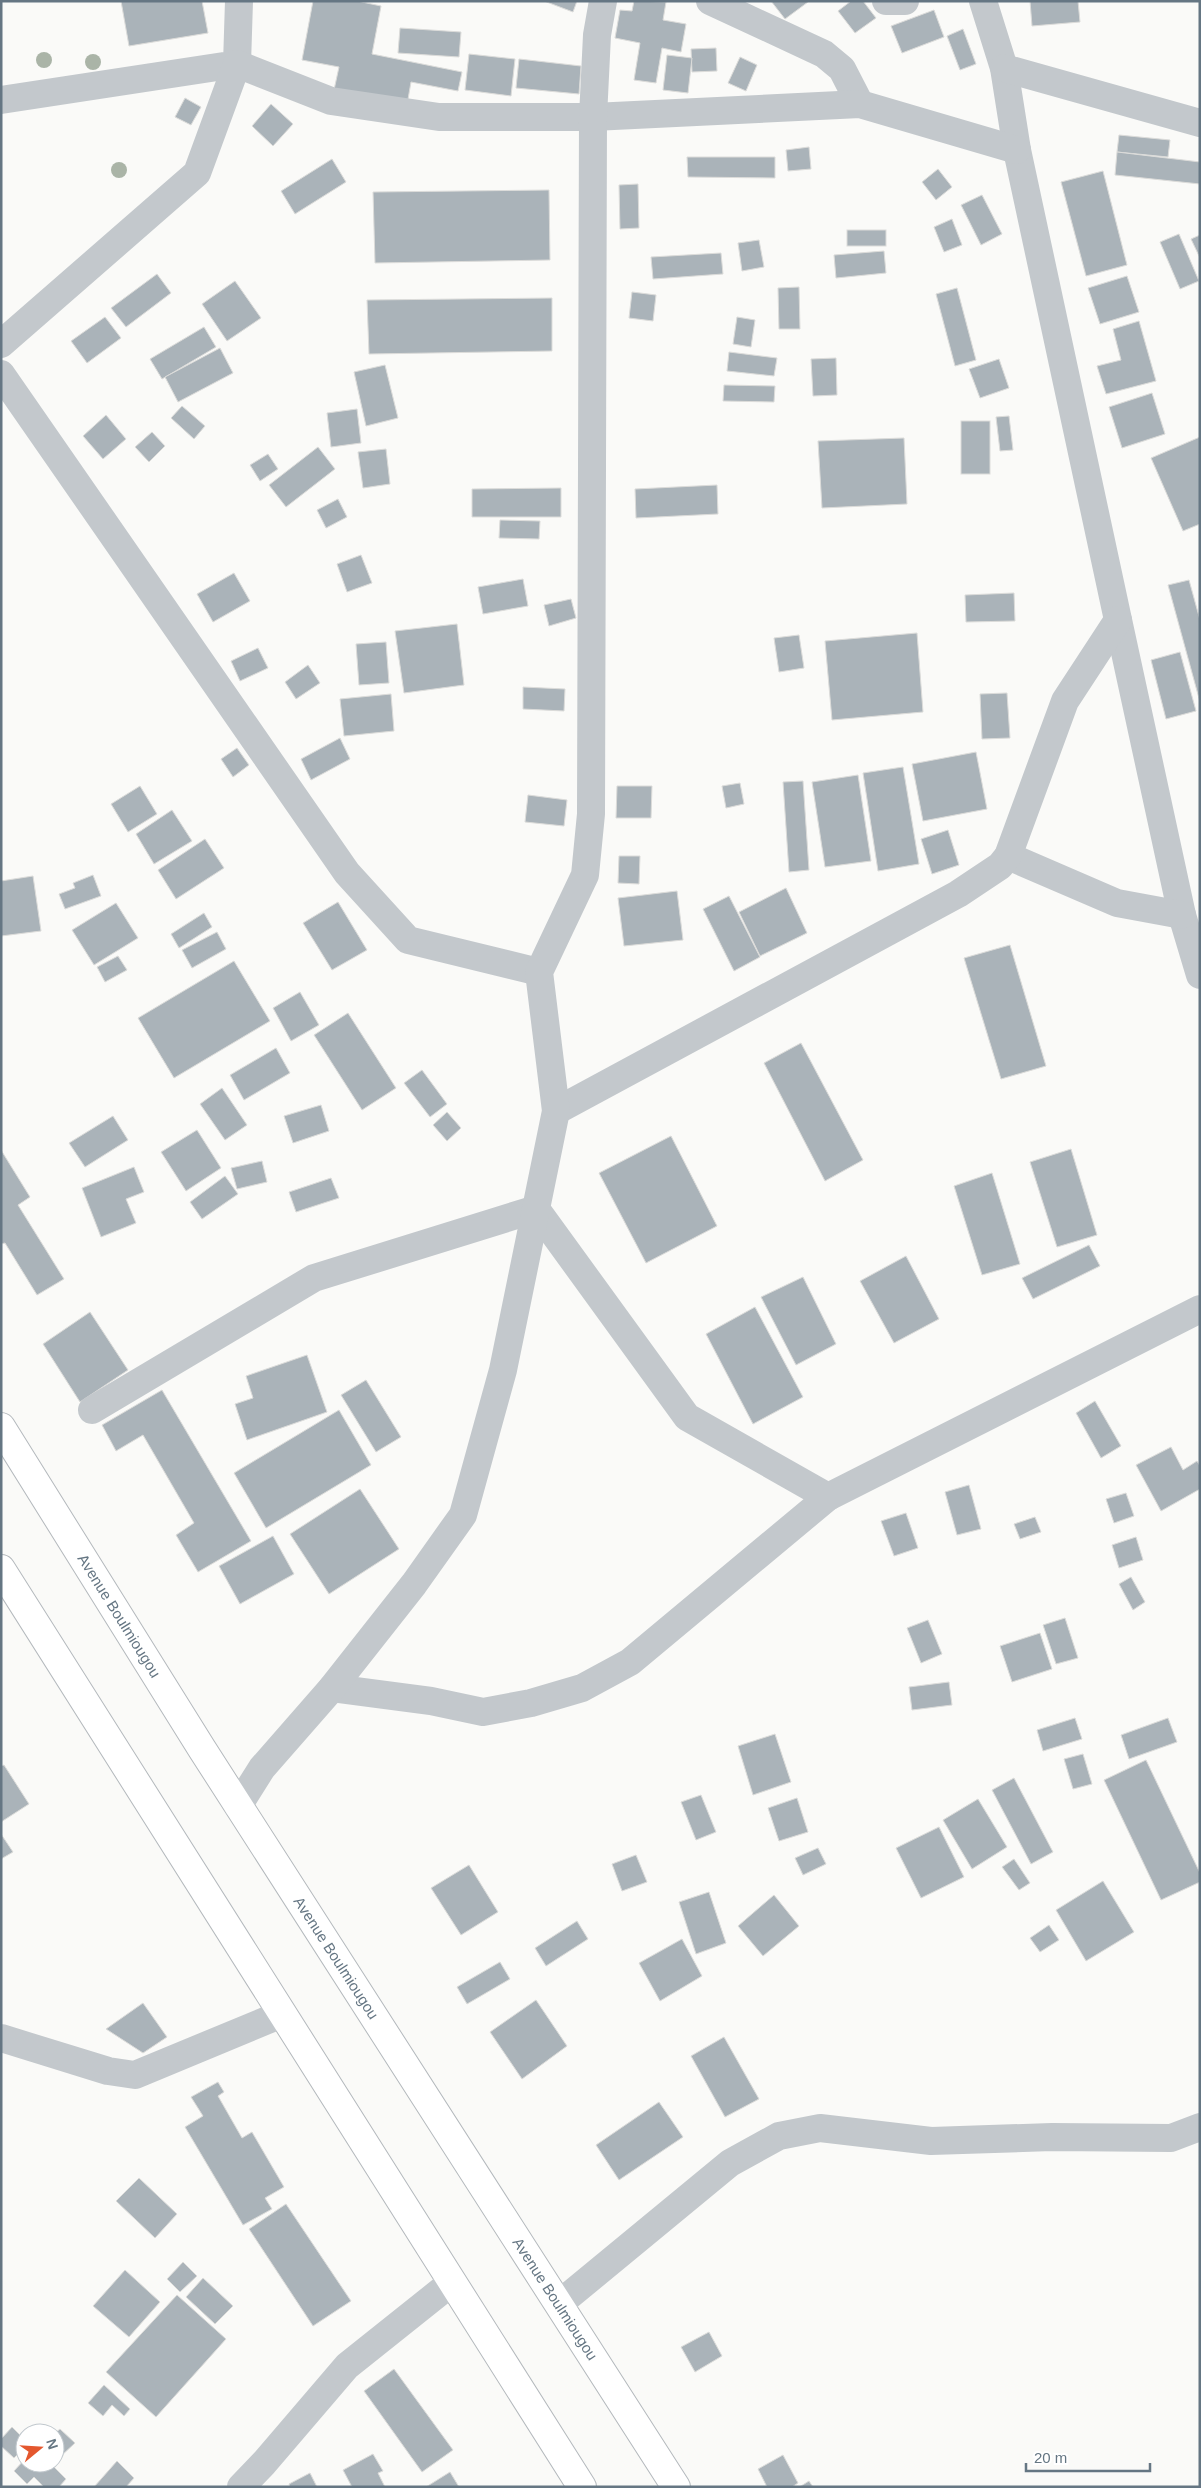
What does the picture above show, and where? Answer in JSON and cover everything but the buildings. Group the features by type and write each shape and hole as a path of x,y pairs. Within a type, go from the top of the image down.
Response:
{"highway":[{"name":"Avenue Boulmiougou","path":"1,1427 238,1806 676,2487"},
{"path":"1,1569 451,2283 582,2487"}],"street":[{"path":"1,344 197,174 237,64 239,1"},
{"path":"238,1806 262,1768 332,1688 414,1584 463,1514 503,1370 556,1111 539,972 585,875 591,814 593,117 597,36 604,1"},
{"path":"710,1 824,54 842,69 860,104"},
{"path":"886,1 905,1"},
{"path":"983,1 1004,68 1017,150 1118,620 1182,915 1200,975"},
{"path":"1,100 237,64 331,101 439,117 593,117 860,104 1017,150"},
{"path":"1004,68 1200,123"},
{"path":"1,374 347,873 408,940 539,972"},
{"path":"556,1111 958,894 1000,866 1008,856 1065,701 1118,620"},
{"path":"1008,856 1117,903 1182,915"},
{"path":"92,1410 314,1278 536,1209"},
{"path":"536,1209 687,1417 828,1497"},
{"path":"332,1688 431,1701 483,1712 531,1703 582,1688 630,1662 828,1497 1200,1309"},
{"path":"1,2038 108,2071 135,2074 282,2014"},
{"path":"559,2304 730,2163 779,2136 820,2128 931,2141 1052,2137 1171,2138 1200,2127"},
{"path":"241,2487 347,2366 451,2283"}]}
